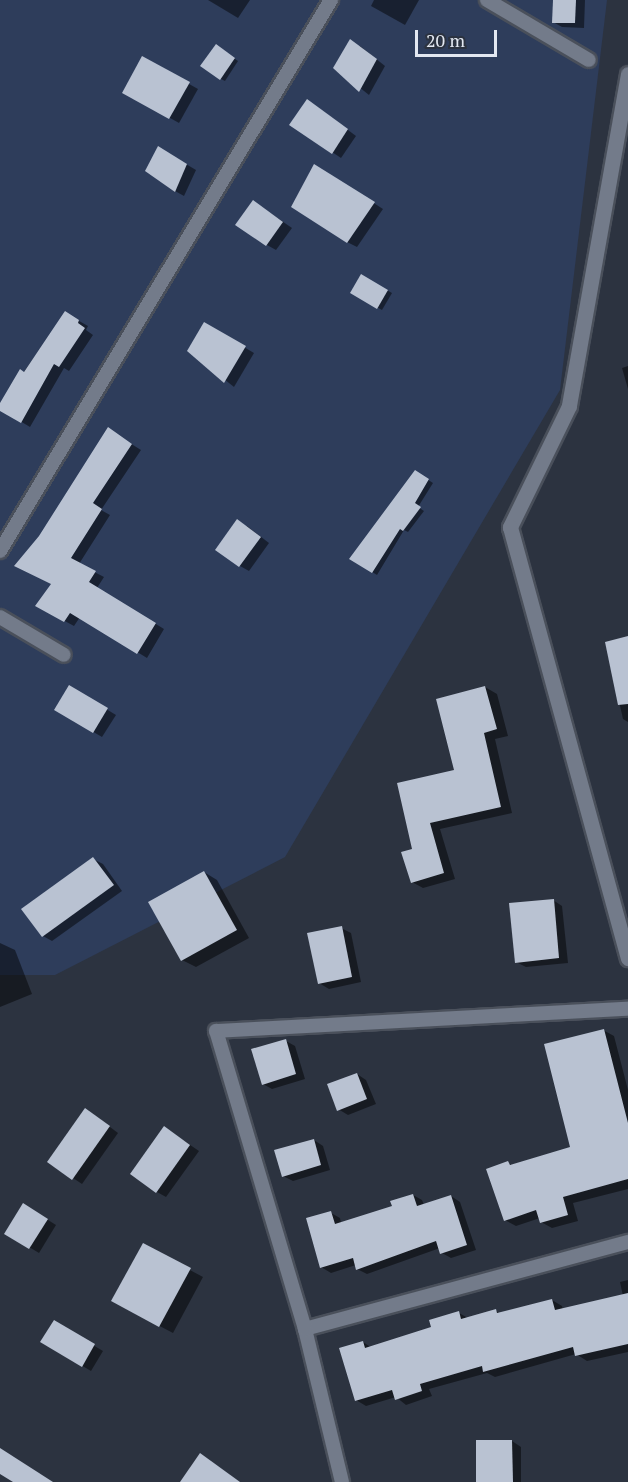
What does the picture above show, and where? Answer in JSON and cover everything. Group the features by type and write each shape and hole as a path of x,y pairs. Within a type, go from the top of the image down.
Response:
{"street":[{"path":"628,74 568,406 510,527 628,958"}],"lane":[{"path":"0,551 331,0"},
{"path":"487,0 589,60"},
{"path":"0,617 64,655"},
{"path":"342,1482 305,1329 216,1031 628,1009"},
{"path":"305,1329 628,1242"}],"shaded area":[{"path":"0,0 607,0 560,390 285,857 55,975 0,975"}],"building":[{"path":"553,0 576,0 575,23 552,23"},
{"path":"350,39 377,59 359,92 333,68"},
{"path":"216,44 235,58 220,80 200,66"},
{"path":"142,56 190,82 169,119 122,93"},
{"path":"307,99 348,129 332,154 289,125"},
{"path":"158,146 187,164 175,192 145,171"},
{"path":"314,164 375,202 347,243 291,207"},
{"path":"253,200 283,222 266,246 235,225"},
{"path":"361,274 388,290 377,309 350,293"},
{"path":"65,311 79,320 78,323 85,328 59,367 54,364 21,423 0,411 0,403 20,369 24,372"},
{"path":"204,322 246,346 224,383 187,351"},
{"path":"108,427 132,444 93,503 102,509 71,558 96,571 89,582 156,623 137,654 70,613 64,622 35,606 51,584 14,566 39,536"},
{"path":"415,470 429,479 415,503 421,507 403,531 400,529 372,573 349,559"},
{"path":"237,519 261,537 239,567 215,550"},
{"path":"628,636 628,704 618,705 605,642"},
{"path":"69,685 108,708 93,733 54,710"},
{"path":"485,686 497,729 484,733 501,807 430,823 444,873 411,883 401,852 412,849 397,783 454,770 436,699"},
{"path":"93,857 114,885 42,937 21,909"},
{"path":"204,871 237,930 181,961 148,902"},
{"path":"554,899 559,958 515,963 509,903"},
{"path":"342,926 352,977 318,984 307,933"},
{"path":"604,1029 628,1123 628,1179 563,1197 568,1215 540,1223 536,1210 504,1221 486,1169 508,1161 510,1165 570,1147 544,1044"},
{"path":"286,1039 296,1074 262,1085 251,1049"},
{"path":"357,1073 367,1099 337,1111 327,1084"},
{"path":"85,1108 110,1126 72,1180 47,1162"},
{"path":"164,1126 190,1145 156,1193 130,1174"},
{"path":"314,1139 321,1165 282,1177 274,1150"},
{"path":"413,1194 417,1206 451,1195 467,1245 440,1254 436,1241 356,1270 353,1258 320,1268 306,1218 331,1211 335,1224 392,1206 390,1201"},
{"path":"23,1203 48,1219 29,1249 4,1234"},
{"path":"143,1243 191,1268 159,1327 111,1301"},
{"path":"628,1293 628,1344 575,1356 573,1347 483,1372 482,1366 420,1384 422,1391 395,1400 392,1390 355,1401 339,1348 363,1341 365,1348 431,1327 429,1320 459,1311 461,1319 496,1309 497,1313 552,1299 555,1310"},
{"path":"54,1320 95,1344 82,1367 40,1342"},
{"path":"476,1440 512,1440 513,1482 476,1482"},
{"path":"0,1448 53,1482 13,1482 0,1474"},
{"path":"200,1453 240,1482 180,1482"}]}
